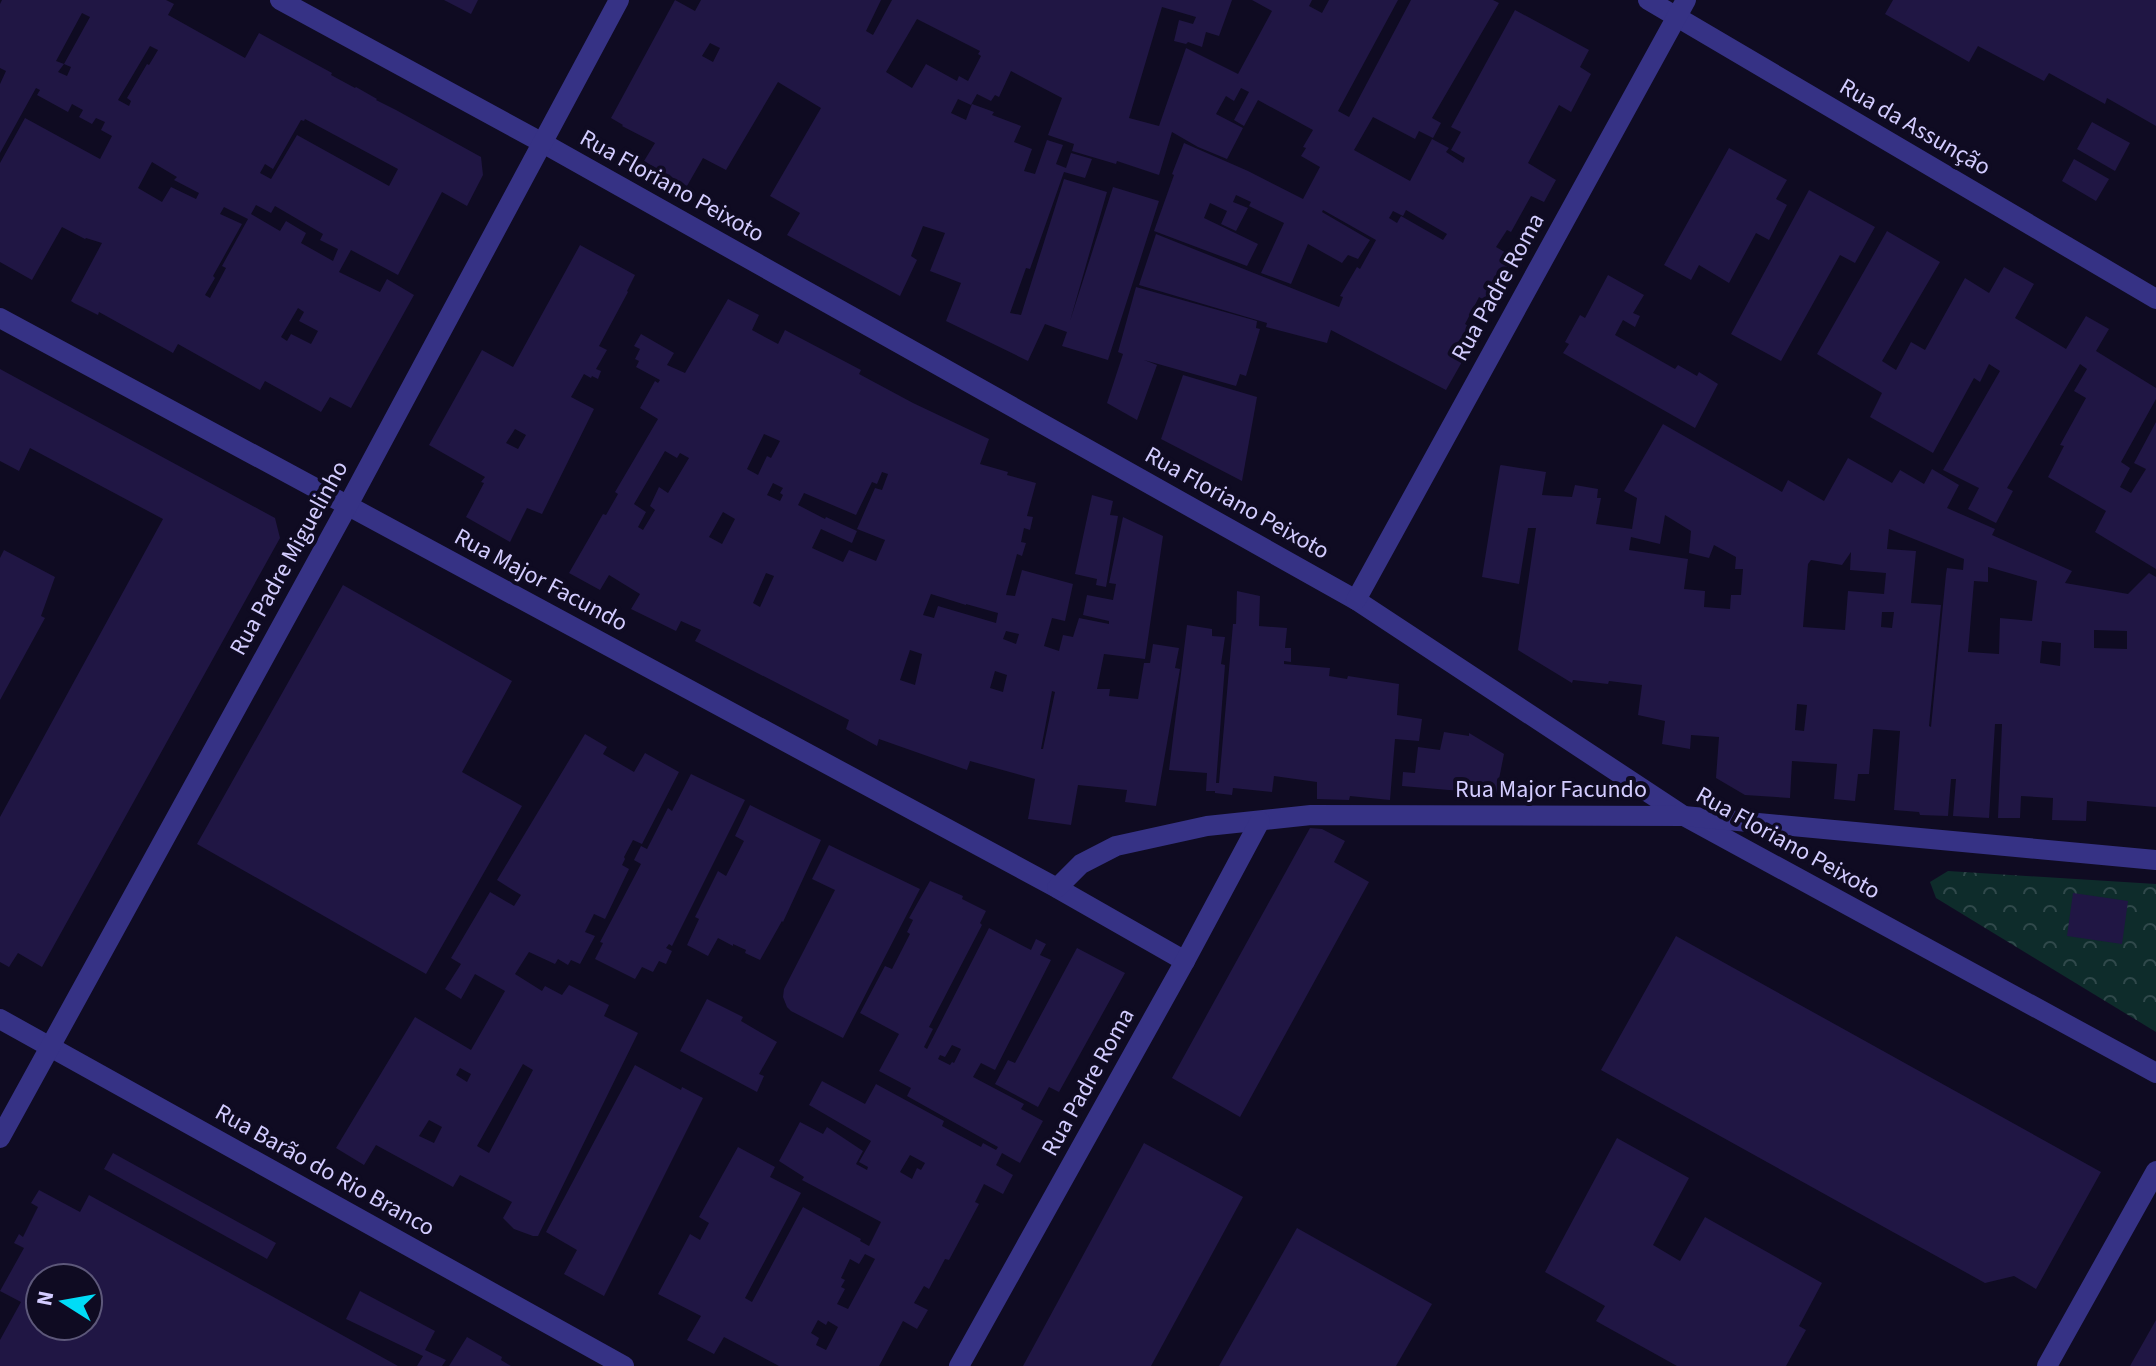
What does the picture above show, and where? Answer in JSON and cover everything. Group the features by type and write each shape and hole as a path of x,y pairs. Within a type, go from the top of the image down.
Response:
{"street":[{"name":"Rua Floriano Peixoto","path":"280,0 541,142 1356,600 1684,816 2156,1073"},
{"name":"Rua Padre Miguelinho","path":"0,1138 348,505 619,0"},
{"name":"Rua da Assunção","path":"1648,0 1681,8 2156,299"},
{"name":"Rua Padre Roma","path":"1356,600 1681,8"},
{"name":"Rua Major Facundo","path":"0,318 1057,888 1185,961"},
{"name":"Rua Major Facundo","path":"1057,888 1081,864 1116,846 1207,826 1311,815 1684,816 2156,860"},
{"name":"Rua Padre Roma","path":"959,1366 1260,821"},
{"name":"Rua Barão do Rio Branco","path":"0,1019 624,1366"},
{"path":"2047,1366 2156,1171"}],"green space":[{"path":"1948,871 2156,884 2156,1032 1936,898 1930,882"}],"building":[{"path":"2,0 166,0 174,4 168,15 245,58 259,33 481,157 483,175 467,206 442,192 398,275 351,250 339,272 380,292 387,279 414,295 351,408 330,397 321,412 265,381 260,390 178,344 173,353 99,312 98,315 74,303 71,301 102,243 85,239 62,227 32,280 0,262 0,163 25,118 100,159 112,136 101,130 105,122 96,118 92,124 79,117 83,110 72,104 68,112 37,95 40,90 36,88 0,153 0,84 6,71 0,68","holes":["82,13 90,17 64,64 56,61","150,46 158,50 127,98 131,101 129,106 118,100","64,64 71,67 67,76 58,72","305,119 398,169 389,186 297,135 271,179 260,173 265,164 273,169 301,120","152,162 177,177 174,180 199,193 196,199 171,187 162,202 138,188","256,205 271,213 275,206 323,234 320,240 338,249 333,261 301,243 306,233 286,221 280,231 251,214","224,207 248,219 222,266 226,268 210,298 205,295 215,278 213,276 242,224 220,214","298,308 304,312 299,321 318,331 311,344 291,334 287,341 281,337"]},
{"path":"444,0 478,0 471,14"},
{"path":"675,0 695,11 701,0 881,0 866,31 873,35 892,0 1232,0 1219,36 1206,32 1202,47 1174,41 1179,20 1193,24 1196,17 1162,7 1129,118 1159,126 1186,48 1238,74 1272,11 1252,0 1312,0 1309,6 1322,13 1329,0 1398,0 1338,111 1349,117 1411,0 1493,0 1499,3 1432,118 1441,123 1433,138 1419,131 1415,139 1373,117 1354,150 1410,181 1432,139 1449,148 1446,152 1463,163 1465,158 1451,150 1461,132 1451,127 1515,10 1589,50 1580,67 1591,74 1571,112 1559,105 1528,163 1556,180 1544,202 1531,196 1511,232 1507,230 1496,247 1515,258 1494,305 1479,297 1465,324 1479,332 1446,390 1331,330 1327,343 1266,327 1267,323 1139,285 1156,234 1339,307 1343,297 1340,296 1376,240 1323,210 1370,240 1358,259 1348,255 1342,263 1308,244 1291,284 1261,273 1284,223 1249,206 1251,202 1236,195 1233,202 1248,208 1236,231 1221,224 1227,211 1210,203 1204,218 1258,244 1247,266 1154,231 1184,143 1303,199 1320,167 1301,156 1313,130 1258,100 1244,126 1234,120 1249,92 1241,88 1234,101 1226,96 1216,114 1243,128 1227,159 1172,132 1159,175 1072,151 1074,144 1048,135 1062,98 1011,71 999,97 995,95 991,101 977,94 971,105 958,99 951,113 966,120 972,104 1021,126 1014,142 1032,149 1024,171 1035,174 1047,140 1063,145 1056,164 1066,168 1071,153 1092,159 1085,178 1064,172 1030,269 1026,268 1010,313 1021,315 1064,179 1107,192 1070,321 1113,187 1159,201 1108,360 1062,346 1067,332 1045,324 1028,361 946,321 961,283 930,271 945,233 923,226 911,256 917,260 900,296 787,235 800,213 770,196 821,108 778,82 726,170 703,158 687,186 644,161 655,143 611,118","holes":["917,19 980,51 978,54 981,56 968,81 959,76 957,81 926,64 912,88 886,72","710,43 720,48 713,62 702,56","1406,210 1447,234 1443,240 1401,216 1397,223 1389,218 1393,211 1403,216"]},
{"path":"1893,0 2156,0 2156,126 2107,98 2105,104 2049,73 2044,81 1978,46 1969,62 1885,14"},
{"path":"2092,122 2130,143 2115,171 2077,149"},
{"path":"1729,148 1787,180 1776,199 1787,205 1769,240 1756,233 1729,283 1699,265 1691,280 1664,265"},
{"path":"2074,159 2109,179 2096,201 2062,181"},
{"path":"1809,190 1875,227 1855,263 1840,255 1781,361 1731,334"},
{"path":"1887,231 1940,262 1882,361 1896,370 1911,342 1925,350 1965,278 1989,293 2004,267 2034,284 2015,318 2066,349 2086,316 2109,329 2096,351 2156,388 2156,399 2121,462 2130,468 2120,487 2131,493 2146,469 2134,463 2156,422 2156,569 2095,532 2106,511 2048,477 2064,446 2060,445 2086,398 2074,391 2087,369 2080,364 2007,488 2013,491 1996,523 1968,509 1979,488 1943,470 2000,371 1989,364 1980,382 1974,378 1933,453 1870,417 1882,393 1817,354"},
{"path":"580,245 635,275 599,346 607,350 596,369 601,371 598,379 584,374 571,397 594,409 542,514 527,508 510,542 466,517 485,477 429,445 482,350 513,367","holes":["515,429 526,435 518,449 506,443"]},
{"path":"1608,275 1644,295 1633,313 1640,316 1635,327 1623,320 1615,335 1675,369 1678,365 1697,376 1699,372 1718,384 1695,428 1563,353 1569,344 1565,342 1580,315 1585,318"},
{"path":"1136,287 1257,321 1256,328 1260,329 1246,376 1240,374 1236,386 1144,360 1157,365 1137,420 1107,403 1123,354 1118,352"},
{"path":"728,299 759,315 752,330 778,344 785,330 861,370 859,374 913,403 989,439 980,464 1036,483 1027,516 1033,517 1030,530 1024,528 1021,542 1026,543 1022,556 1017,554 1006,595 1015,596 1022,570 1073,584 1065,621 1052,618 1044,646 1059,651 1063,635 1073,637 1079,618 1109,624 1109,621 1083,615 1087,595 1113,600 1116,584 1109,583 1123,517 1163,536 1145,659 1104,654 1097,689 1110,689 1109,696 1138,699 1144,663 1150,663 1153,644 1179,648 1175,668 1180,669 1156,806 1125,802 1127,790 1078,785 1071,825 1028,819 1035,779 970,761 967,770 879,739 877,746 846,729 849,720 695,641 701,630 681,621 676,631 631,609 640,594 609,575 600,590 569,573 603,514 606,515 618,494 615,492 658,419 640,408 655,381 658,383 660,380 636,367 639,361 635,359 640,349 634,346 641,334 674,353 667,365 685,373","holes":["764,434 780,441 771,458 767,456 758,475 747,469","665,451 677,458 680,453 689,458 668,493 659,487 650,506 655,510 643,530 638,527 646,512 634,504","882,472 888,474 882,490 875,488 857,529 885,540 876,561 849,550 843,562 812,548 821,529 852,543 857,531 798,505 804,493 856,515 872,482 877,484","773,483 783,488 780,501 767,495","723,512 735,519 722,544 709,537","766,573 774,576 760,607 753,603","931,594 998,613 996,623 938,606 934,618 923,615","1006,631 1019,634 1016,644 1003,639","910,650 922,654 915,685 900,680","995,671 1007,675 1003,692 990,688","1052,691 1055,692 1043,749 1041,749"]},
{"path":"0,369 275,518 280,538 42,967 18,953 9,967 0,962 0,817 163,519 30,448 19,471 0,461"},
{"path":"1183,375 1257,397 1242,481 1161,439"},
{"path":"1663,424 1782,492 1788,480 1824,501 1848,458 1892,483 1900,470 1924,484 1932,469 1959,485 1947,508 1995,529 1992,535 2072,571 2065,583 2128,594 2149,573 2156,577 2156,807 2087,801 2086,821 2052,820 2053,798 2021,796 2020,818 1998,818 2002,724 1995,724 1989,818 1953,816 1956,779 1951,779 1948,816 1894,810 1900,731 1873,729 1869,774 1858,774 1855,801 1834,799 1837,764 1792,761 1790,798 1745,795 1716,778 1719,737 1691,735 1690,749 1662,744 1665,721 1638,715 1642,685 1609,681 1608,684 1573,680 1572,683 1518,650 1536,528 1528,528 1519,584 1482,577 1501,465 1546,472 1542,495 1572,497 1575,485 1598,489 1597,498 1601,498 1596,524 1632,529 1637,498 1624,491","holes":["1665,515 1691,531 1689,553 1709,558 1714,545 1736,557 1735,569 1743,569 1741,595 1731,595 1730,609 1704,607 1705,591 1684,589 1688,559 1629,550 1631,537 1660,544","1889,529 1964,559 1963,570 1947,568 1931,727 1941,605 1911,603 1916,551 1887,549","1851,552 1850,570 1886,573 1884,594 1848,591 1845,630 1803,627 1808,564 1811,560 1842,565","1988,567 2037,581 2032,621 2000,618 1999,654 1968,652 1974,581 1988,582","1882,612 1894,612 1892,628 1881,627","2094,630 2127,631 2127,649 2094,648","2042,641 2061,643 2060,666 2040,663","1797,704 1807,705 1804,731 1795,730"]},
{"path":"1092,495 1113,501 1110,515 1118,516 1106,587 1096,585 1097,579 1075,574"},
{"path":"4,550 55,577 41,616 45,618 0,700 0,558"},
{"path":"343,585 512,681 462,772 522,806 426,974 197,844"},
{"path":"1237,591 1260,596 1259,626 1287,628 1285,648 1291,648 1291,662 1284,661 1284,664 1330,668 1329,676 1399,684 1397,715 1422,719 1419,741 1395,739 1390,800 1350,796 1349,800 1317,799 1317,782 1274,776 1272,792 1233,788 1232,795 1215,793 1206,791 1207,773 1169,770 1187,625 1212,629 1212,636 1225,637 1216,783 1219,783"},
{"path":"1444,732 1469,736 1469,733 1504,754 1496,794 1402,786 1403,772 1415,773 1418,747 1440,750"},
{"path":"585,734 607,747 603,754 634,772 645,753 679,772 642,844 633,840 624,857 622,865 629,869 605,919 594,914 585,932 595,936 580,964 571,960 568,965 558,959 555,964 529,952 515,974 542,991 545,986 562,995 569,985 609,1005 604,1016 638,1033 538,1236 514,1229 503,1218 512,1202 460,1175 453,1187 376,1145 364,1165 336,1148 415,1017 471,1050 505,991 475,974 461,999 445,989 461,964 451,958 490,892 514,906 521,895 497,880","holes":["523,1064 533,1070 489,1153 477,1146","460,1068 471,1074 467,1082 456,1075","429,1120 442,1127 434,1143 419,1136"]},
{"path":"691,774 745,800 672,946 669,944 666,948 672,951 666,964 659,961 653,972 642,967 635,979 595,959 603,943 600,942 641,864 634,860 641,846 647,849 668,808 672,811"},
{"path":"750,805 821,840 783,922 760,960 718,938 708,956 687,945 699,919 695,917 718,871 726,876 744,841 735,836"},
{"path":"1310,828 1322,829 1345,841 1334,862 1369,882 1240,1117 1172,1078"},
{"path":"829,845 920,889 843,1038 791,1011 783,997 784,989 835,890 812,879"},
{"path":"930,881 986,911 980,923 982,925 929,1027 933,1029 924,1047 927,1049 989,928 1031,950 1036,939 1046,944 1040,955 1051,960 995,1070 981,1063 973,1077 1024,1104 1021,1109 1043,1121 1020,1163 1002,1153 996,1165 1013,1175 1003,1194 984,1184 975,1202 979,1204 949,1260 945,1259 929,1289 924,1286 914,1303 928,1310 917,1329 903,1321 879,1366 779,1366 724,1337 714,1354 687,1340 701,1316 658,1294 690,1234 700,1240 709,1223 699,1217 738,1147 775,1167 770,1177 801,1193 745,1298 752,1302 803,1207 869,1246 881,1222 802,1180 804,1177 779,1161 800,1122 823,1134 827,1127 863,1151 856,1164 867,1170 868,1167 859,1162 871,1141 809,1105 822,1081 865,1104 876,1084 944,1121 942,1126 981,1147 983,1143 996,1150 998,1147 907,1096 911,1088 879,1071 899,1034 860,1013 885,966 892,969 910,934 907,932 913,920 909,918","holes":["952,1045 961,1049 954,1063 950,1065 938,1059 940,1055 945,1057","910,1155 925,1163 921,1170 917,1168 912,1179 900,1172","865,1254 875,1259 848,1309 837,1304 845,1289 841,1287 845,1280 841,1278 850,1259 859,1264","818,1320 838,1327 826,1350 816,1345 819,1338 811,1333"]},
{"path":"2073,893 2128,901 2122,944 2067,936"},
{"path":"1676,936 2101,1172 2036,1289 2014,1276 1985,1283 1601,1070"},
{"path":"1077,948 1125,973 1059,1092 1049,1087 1038,1107 995,1084 1008,1060 1015,1063"},
{"path":"707,999 743,1017 741,1021 777,1042 759,1074 764,1076 757,1092 680,1051"},
{"path":"635,1065 681,1090 682,1087 703,1098 604,1296 564,1274 577,1250 546,1232"},
{"path":"1617,1138 1689,1178 1653,1245 1680,1261 1705,1217 1822,1283 1799,1326 1806,1330 1786,1366 1677,1366 1596,1321 1605,1306 1545,1272"},
{"path":"1144,1143 1243,1197 1151,1366 1023,1366"},
{"path":"113,1153 276,1243 267,1259 104,1169"},
{"path":"39,1190 80,1212 89,1195 398,1366 0,1366 0,1340 21,1302 0,1291 24,1248 14,1243 19,1234 23,1237 38,1207 31,1203"},
{"path":"1297,1228 1432,1304 1396,1366 1219,1366"},
{"path":"360,1291 435,1331 425,1350 446,1360 442,1366 417,1366 423,1356 346,1319"},
{"path":"2156,1320 2156,1366 2130,1366"},
{"path":"467,1337 502,1357 501,1360 511,1366 449,1366"}]}
